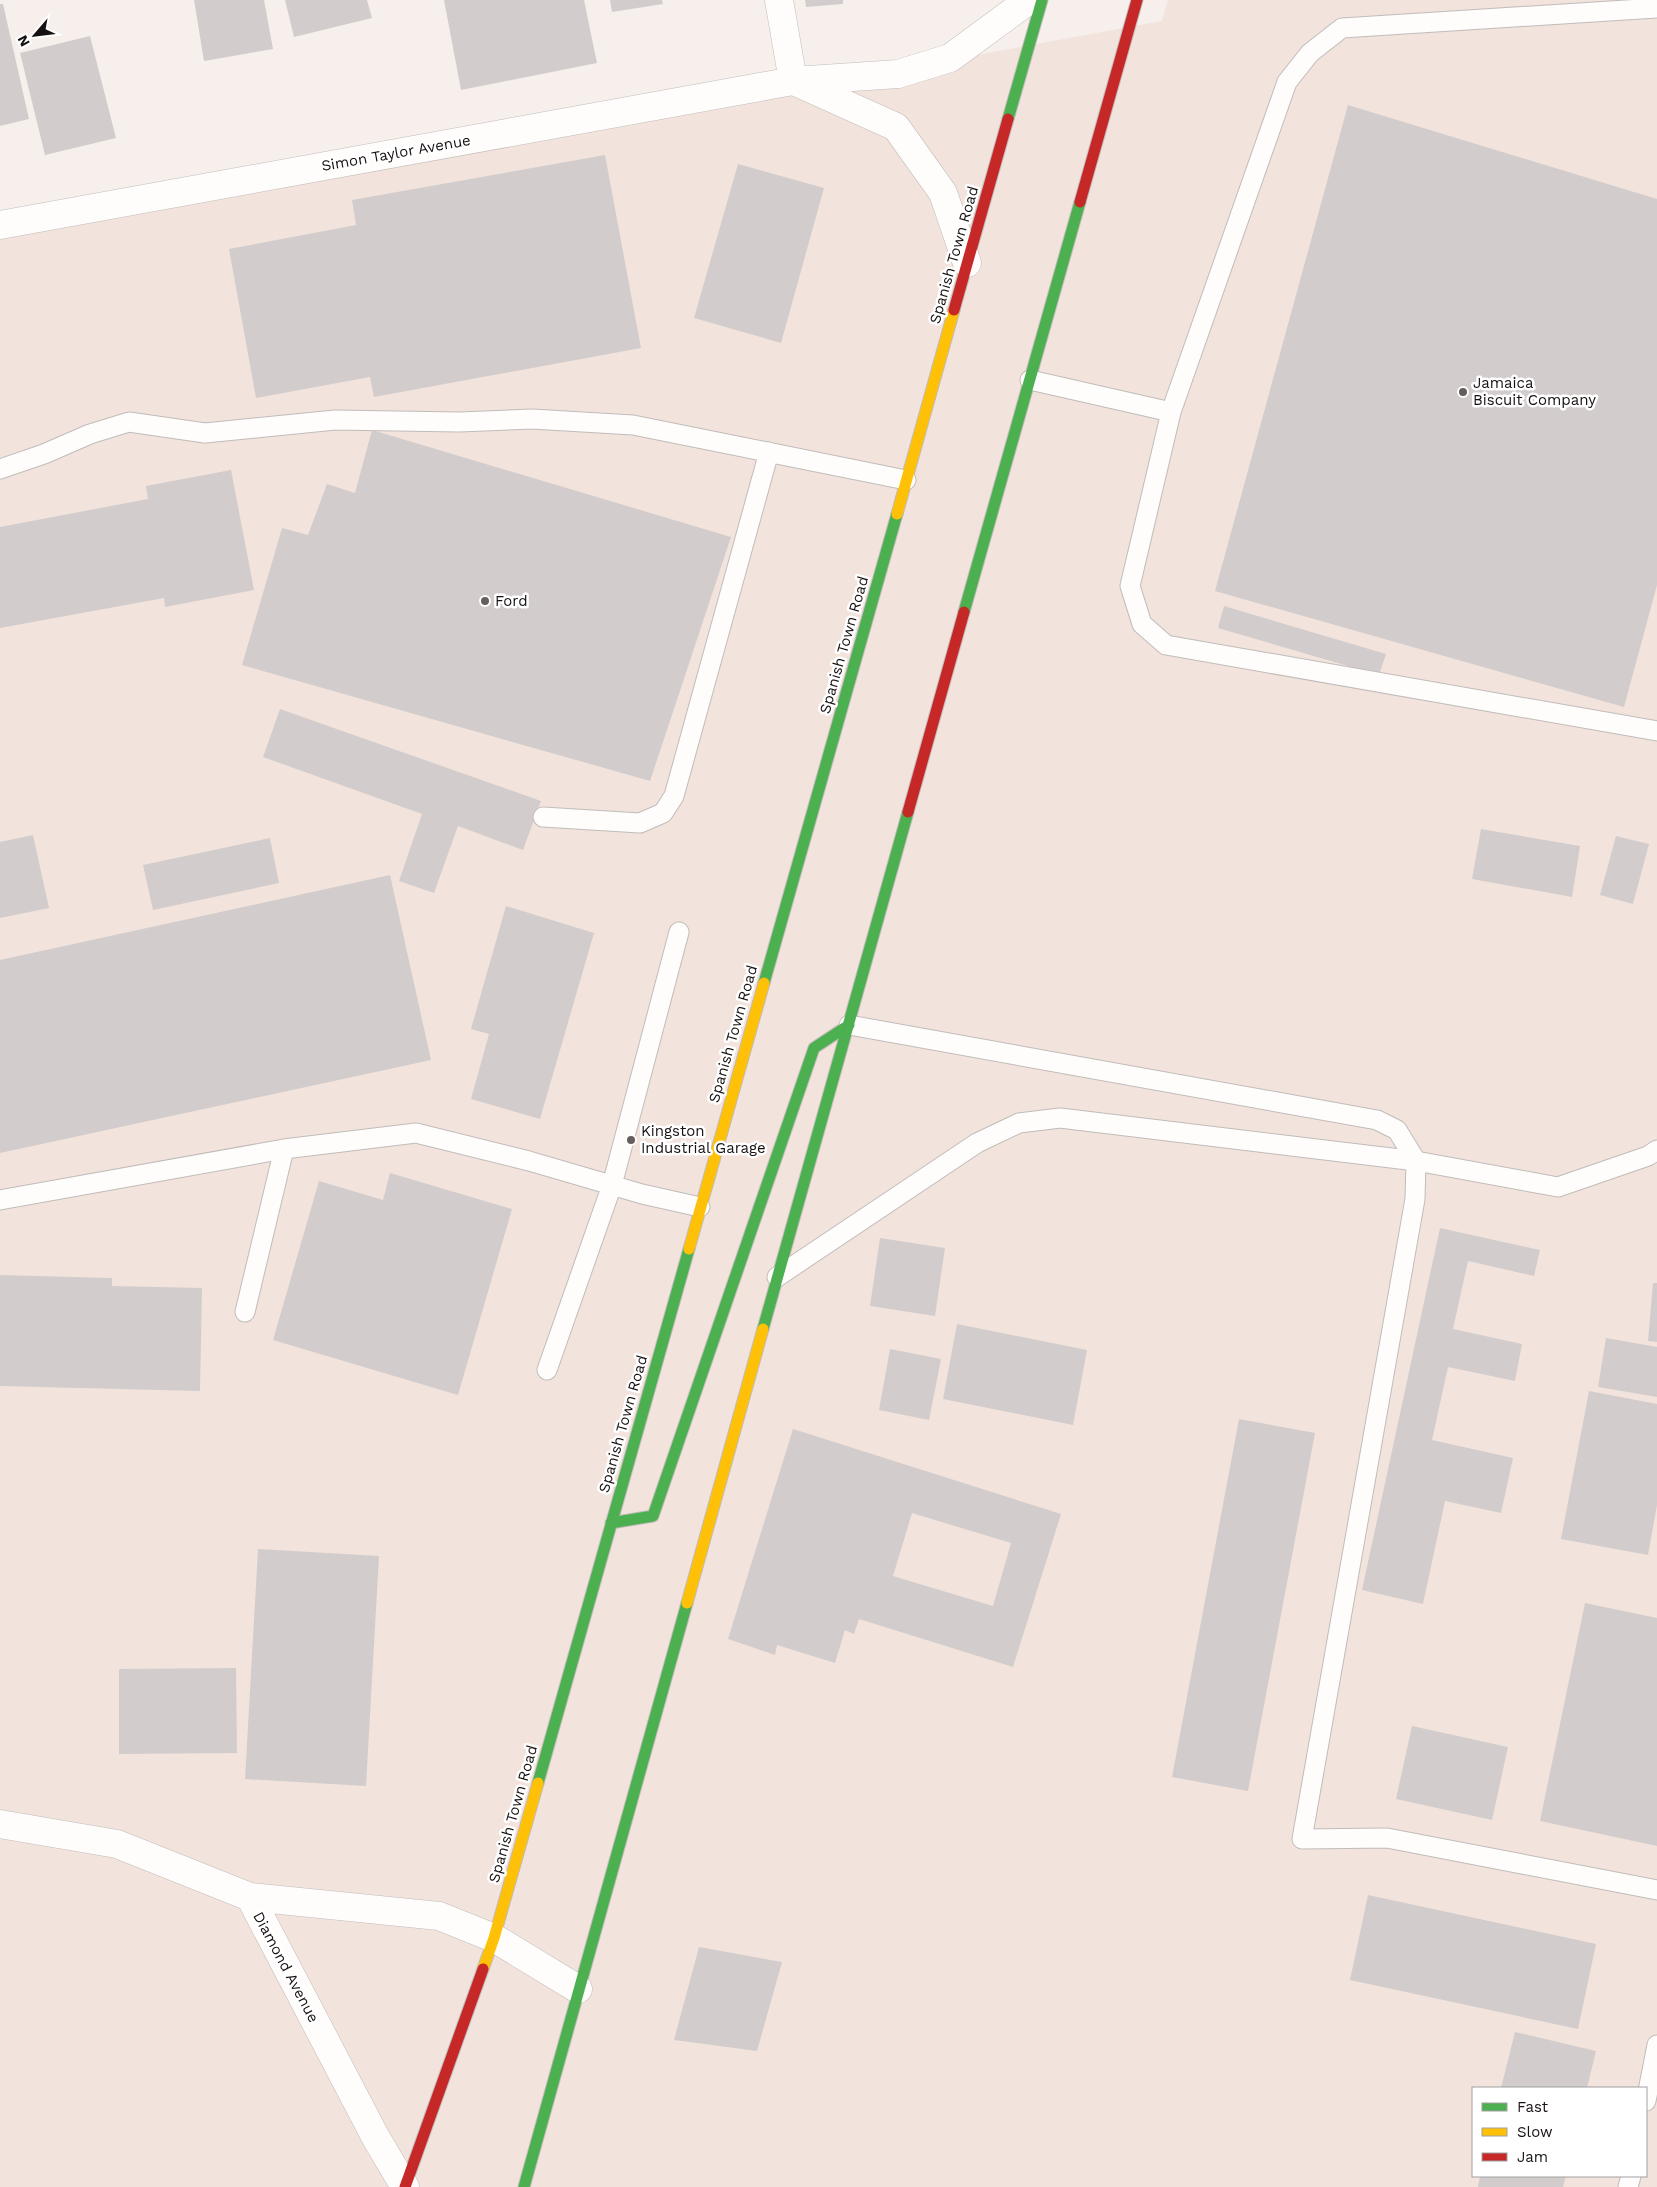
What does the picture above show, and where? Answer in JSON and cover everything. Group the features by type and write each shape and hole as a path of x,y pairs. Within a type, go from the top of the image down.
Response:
{"highway":[{"name":"Spanish Town Road","path":"405,2187 494,1938 1042,0"},
{"path":"524,2187 777,1277 1137,0"},
{"path":"611,1523 653,1516 814,1048 849,1025"}],"street":[{"path":"779,0 793,81 896,127 943,193 967,263"},
{"name":"Simon Taylor Avenue","path":"0,225 793,81 898,74 950,58 1029,0"},
{"name":"Diamond Avenue","path":"0,1824 117,1844 250,1897 376,2138 405,2187"},
{"path":"250,1897 439,1916 494,1938 578,1989"}],"lane":[{"path":"1657,8 1342,28 1310,53 1287,82 1171,412 1130,586 1142,624 1166,645 1657,731"},
{"path":"1030,380 1171,412"},
{"path":"0,469 44,454 90,434 129,422 205,433 334,420 458,422 532,419 633,425 906,480"},
{"path":"543,817 640,823 663,814 674,796 769,452"},
{"path":"547,1370 612,1184 679,932"},
{"path":"849,1025 1377,1120 1397,1130 1416,1161 1415,1199 1302,1839 1387,1838 1657,1890"},
{"path":"777,1277 977,1143 1019,1123 1060,1118 1416,1161 1558,1187 1648,1156 1657,1150"},
{"path":"0,1200 284,1149 416,1133 529,1161 642,1194 700,1207"},
{"path":"245,1312 284,1149"},
{"path":"1647,2096 1657,2045"}],"shaded area":[{"path":"1168,0 1657,0 1657,2187 0,2187 0,234 1162,21"}],"building":[{"path":"194,0 264,0 273,49 204,61"},
{"path":"285,0 367,0 372,18 294,37"},
{"path":"444,0 584,0 597,63 461,90"},
{"path":"610,0 662,0 663,4 612,12"},
{"path":"805,0 843,0 843,4 806,7"},
{"path":"0,4 3,4 29,119 0,126"},
{"path":"90,36 116,138 45,155 20,53"},
{"name":"Jamaica Biscuit Company","path":"1348,105 1657,199 1657,585 1624,707 1215,591"},
{"path":"605,155 641,348 374,397 370,377 256,398 229,249 356,225 352,200"},
{"path":"738,164 824,188 781,343 694,318"},
{"name":"Ford","path":"372,430 731,537 650,781 242,665 282,528 308,535 327,484 355,493"},
{"path":"231,470 254,590 165,607 164,598 0,628 0,527 148,499 146,486"},
{"path":"1224,606 1386,654 1379,675 1218,628"},
{"path":"280,709 541,801 523,850 458,826 434,893 399,881 422,814 263,757"},
{"path":"1481,829 1580,846 1572,897 1472,879"},
{"path":"33,835 49,908 0,918 0,842"},
{"path":"1616,836 1649,844 1633,904 1600,895"},
{"path":"270,838 279,883 153,910 143,865"},
{"path":"390,875 431,1060 0,1153 0,960"},
{"path":"506,906 594,933 540,1119 471,1099 489,1034 471,1029"},
{"path":"390,1173 512,1209 458,1395 273,1340 319,1181 383,1200"},
{"path":"1440,1228 1540,1250 1534,1276 1468,1261 1453,1329 1522,1344 1515,1381 1448,1367 1432,1440 1513,1458 1501,1513 1445,1501 1423,1604 1362,1590"},
{"path":"880,1238 945,1248 935,1316 870,1306"},
{"path":"0,1275 112,1278 112,1286 202,1288 200,1391 0,1386"},
{"path":"1653,1283 1657,1283 1657,1342 1648,1341"},
{"path":"957,1324 1087,1350 1073,1425 943,1399"},
{"path":"1606,1338 1657,1347 1657,1397 1598,1387"},
{"path":"890,1349 941,1359 929,1420 879,1410"},
{"path":"1589,1391 1657,1404 1657,1505 1648,1555 1561,1539"},
{"path":"1239,1419 1315,1433 1248,1791 1172,1777"},
{"path":"793,1429 1061,1514 1013,1667 859,1619 854,1634 845,1630 835,1663 777,1645 775,1655 728,1639","holes":["912,1513 1011,1543 993,1606 893,1576"]},
{"path":"258,1549 379,1556 366,1786 245,1779"},
{"path":"1585,1603 1657,1618 1657,1846 1540,1821"},
{"path":"236,1668 237,1753 119,1754 119,1669"},
{"path":"1412,1726 1508,1747 1492,1820 1396,1799"},
{"path":"1368,1895 1596,1944 1578,2029 1350,1980"},
{"path":"699,1947 782,1962 757,2051 674,2040"},
{"path":"1515,2032 1596,2051 1587,2087 1501,2087"},
{"path":"1480,2177 1566,2177 1563,2187 1478,2187"}],"traffic: fast":[{"path":"1008,119 1042,0"},
{"path":"964,612 1080,202"},
{"path":"764,983 897,514"},
{"path":"763,1329 908,812"},
{"path":"611,1523 653,1516 814,1048 849,1025"},
{"path":"538,1783 689,1249"},
{"path":"524,2187 687,1603"}],"traffic: slow":[{"path":"897,514 954,310"},
{"path":"689,1249 764,983"},
{"path":"687,1603 763,1329"},
{"path":"483,1969 494,1938 538,1783"}],"traffic: jam":[{"path":"1080,202 1137,0"},
{"path":"954,310 1008,119"},
{"path":"908,812 964,612"},
{"path":"405,2187 483,1969"}],"place":[{"name":"Jamaica Biscuit Company","path":"1463,392"},
{"name":"Ford","path":"485,601"},
{"name":"Kingston Industrial Garage","path":"631,1140"}]}
